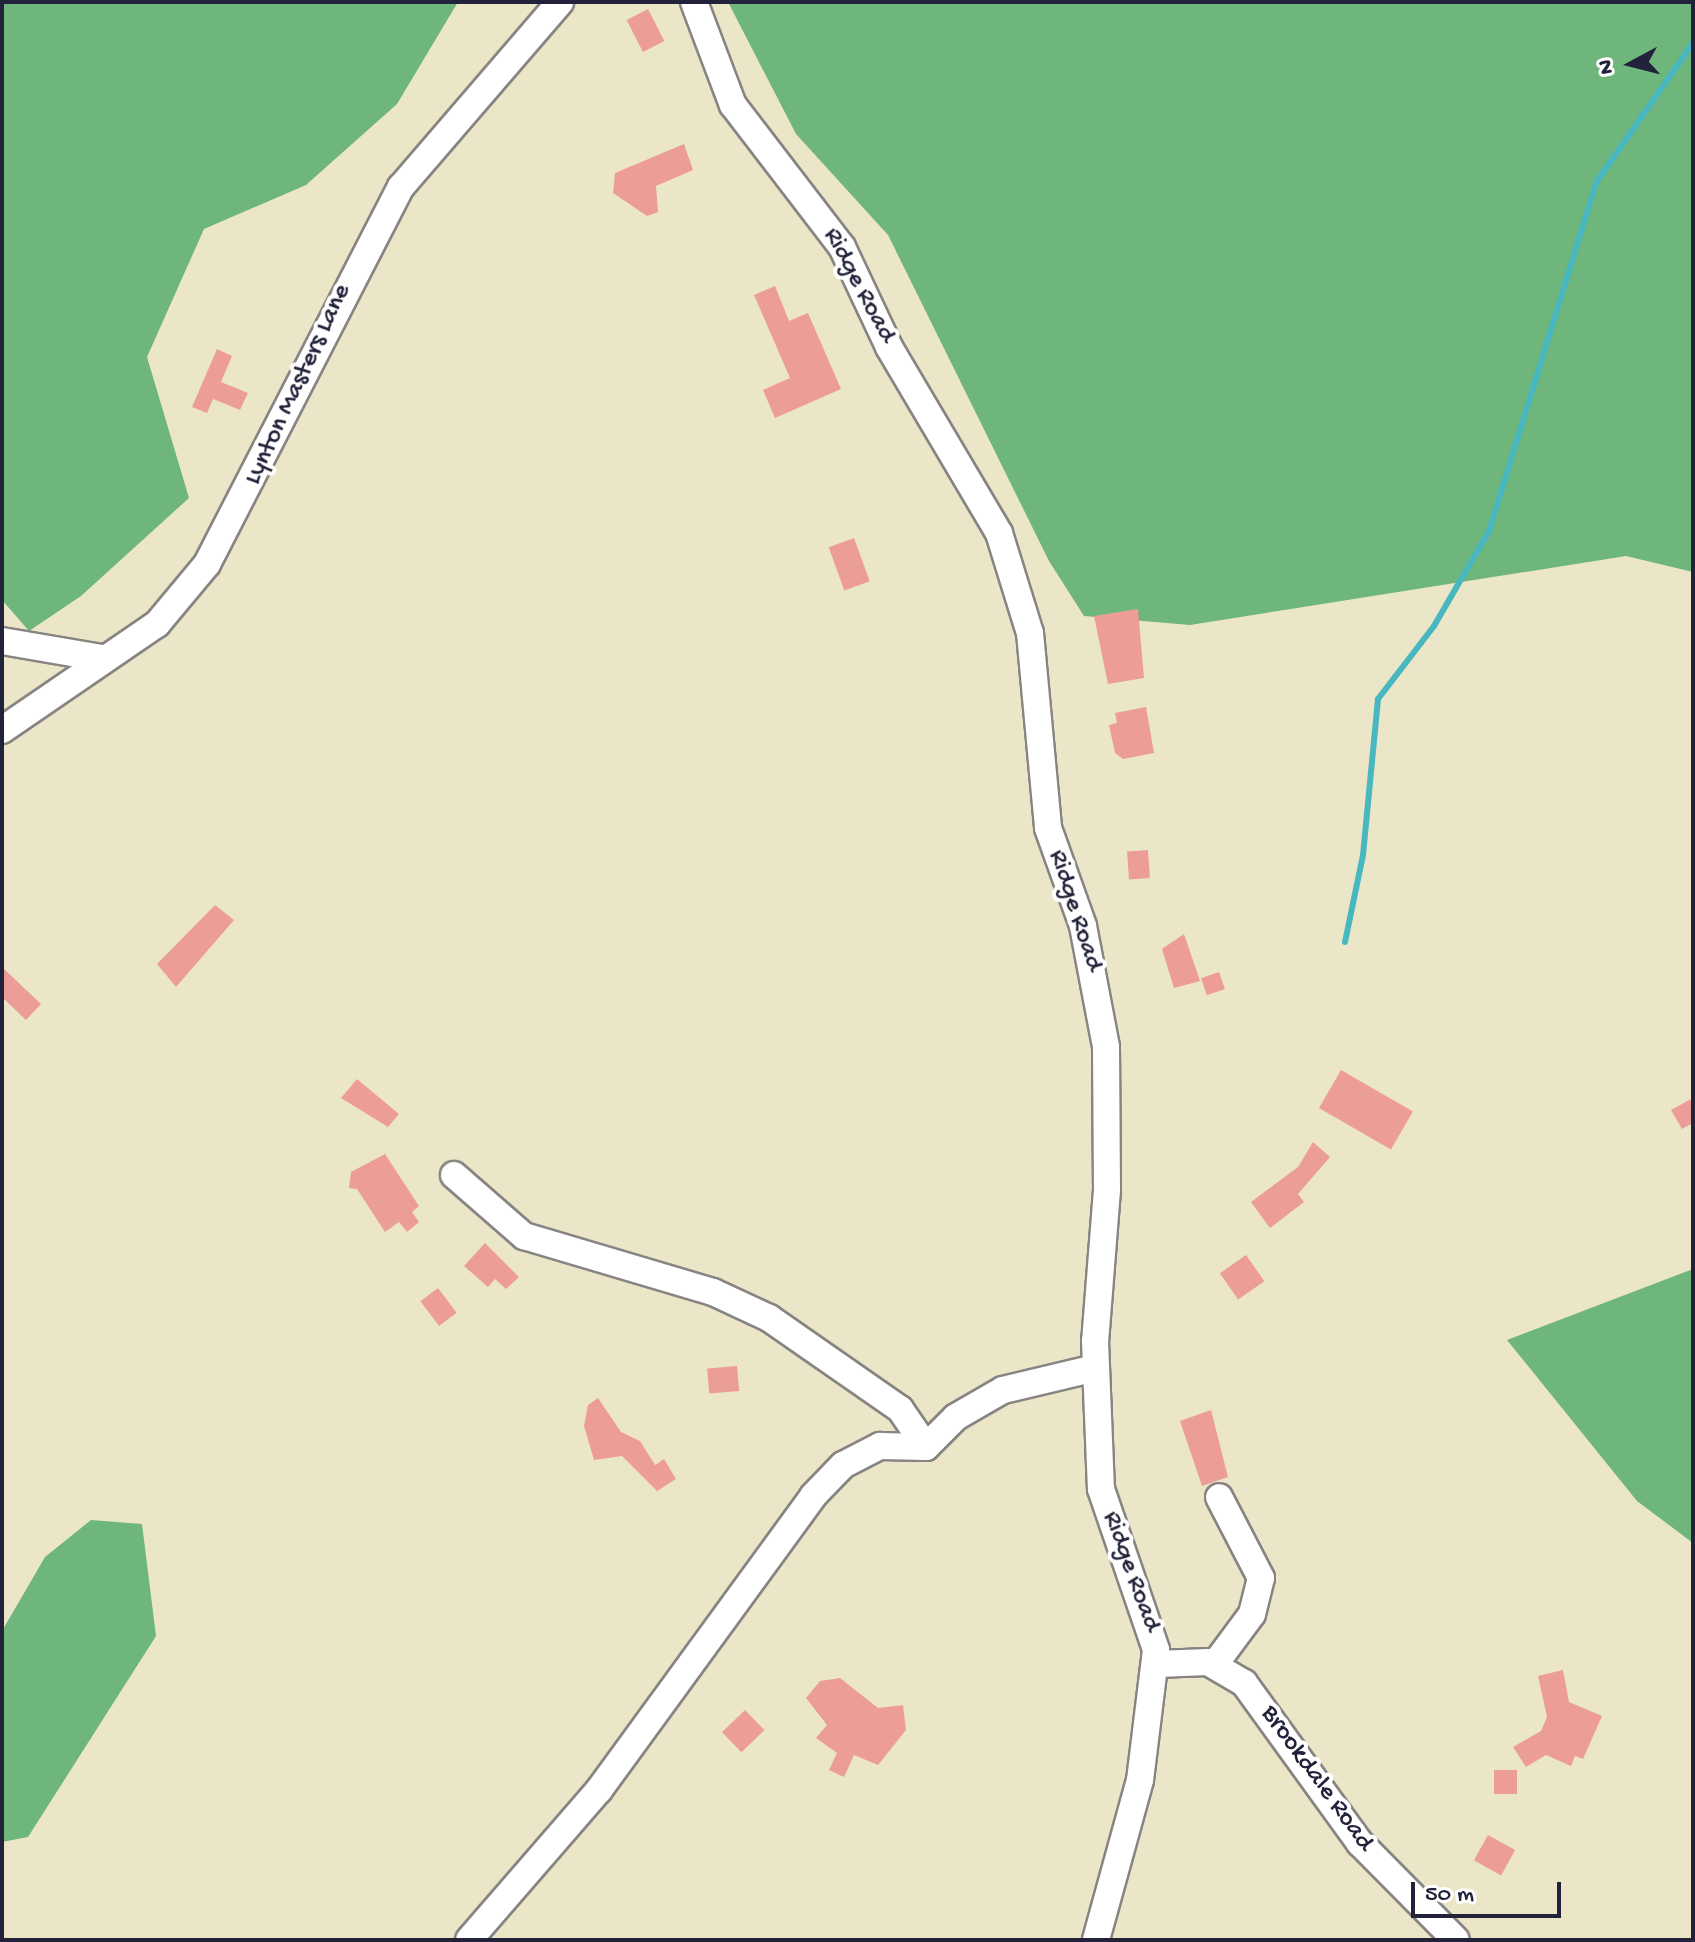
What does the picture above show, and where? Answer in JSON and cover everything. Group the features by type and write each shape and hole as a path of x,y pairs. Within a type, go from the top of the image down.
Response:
{"street":[{"name":"Lynton Masters Lane","path":"2,730 101,658 157,624 207,564 401,187 560,2"},
{"name":"Ridge Road","path":"694,2 733,105 842,247 889,347 965,470 999,533 1030,633 1048,828 1090,950 1106,1047 1107,1190 1095,1368 1105,1510 1151,1619 1157,1664 1140,1780 1096,1940"},
{"path":"2,641 101,658"},
{"path":"454,1175 524,1236 713,1292 769,1318 900,1409 926,1447"},
{"path":"469,1940 599,1790 813,1496 843,1465 880,1446 926,1447 956,1417 1003,1390 1095,1368"},
{"path":"1157,1664 1215,1664 1252,1614 1261,1578 1219,1497"},
{"name":"Brookdale Road","path":"1215,1664 1253,1694 1360,1843 1456,1940"}],"green space":[{"path":"2,2 458,2 397,104 306,185 204,229 147,357 189,498 81,596 29,631 2,600"},
{"path":"728,2 1693,2 1693,572 1626,556 1190,625 1084,616 1049,561 888,235 796,134"},
{"path":"1693,1269 1693,1543 1637,1501 1507,1340"},
{"path":"91,1520 142,1524 156,1636 28,1837 2,1842 2,1631 45,1557"}],"building":[{"path":"648,9 664,41 643,52 627,20"},
{"path":"684,144 693,170 656,186 658,212 647,216 613,193 615,173"},
{"path":"775,286 789,321 808,313 841,389 775,418 763,390 790,378 754,295"},
{"path":"217,349 232,356 221,382 248,393 240,410 213,399 207,413 192,407"},
{"path":"854,538 870,581 844,590 829,547"},
{"path":"1138,609 1144,678 1108,684 1094,616"},
{"path":"1146,707 1154,753 1123,759 1115,753 1109,725 1117,723 1115,713"},
{"path":"1148,850 1150,878 1129,879 1127,851"},
{"path":"215,905 234,920 176,987 157,964"},
{"path":"1184,934 1200,981 1174,988 1162,949"},
{"path":"2,967 41,1004 26,1020 2,997"},
{"path":"1219,972 1225,989 1207,995 1201,978"},
{"path":"1341,1070 1413,1112 1391,1150 1319,1108"},
{"path":"357,1079 399,1114 388,1127 341,1098"},
{"path":"1693,1098 1693,1123 1682,1129 1671,1110"},
{"path":"1313,1142 1330,1157 1298,1194 1304,1202 1270,1228 1251,1202 1298,1167"},
{"path":"385,1154 419,1206 412,1212 419,1222 407,1232 399,1222 385,1232 357,1189 349,1188 351,1172"},
{"path":"485,1243 519,1277 506,1289 495,1279 488,1287 464,1266"},
{"path":"1246,1255 1264,1281 1238,1300 1220,1273"},
{"path":"438,1288 457,1313 439,1326 420,1301"},
{"path":"737,1366 739,1391 709,1394 707,1369"},
{"path":"598,1398 621,1432 640,1441 655,1465 664,1459 676,1479 657,1491 622,1456 594,1460 584,1426 588,1405"},
{"path":"1211,1410 1228,1477 1202,1486 1180,1421"},
{"path":"1563,1670 1569,1702 1602,1716 1583,1759 1575,1756 1571,1766 1546,1755 1526,1767 1513,1747 1541,1731 1547,1717 1538,1676"},
{"path":"840,1678 878,1708 903,1705 906,1730 878,1765 854,1755 844,1777 829,1770 837,1753 816,1738 827,1725 806,1698 820,1681"},
{"path":"745,1710 764,1730 741,1752 722,1732"},
{"path":"1494,1770 1517,1770 1517,1794 1494,1794"},
{"path":"1488,1835 1515,1850 1501,1875 1474,1860"}],"waterway":[{"path":"1345,942 1363,855 1378,699 1434,626 1489,531 1597,181 1693,43"}]}
